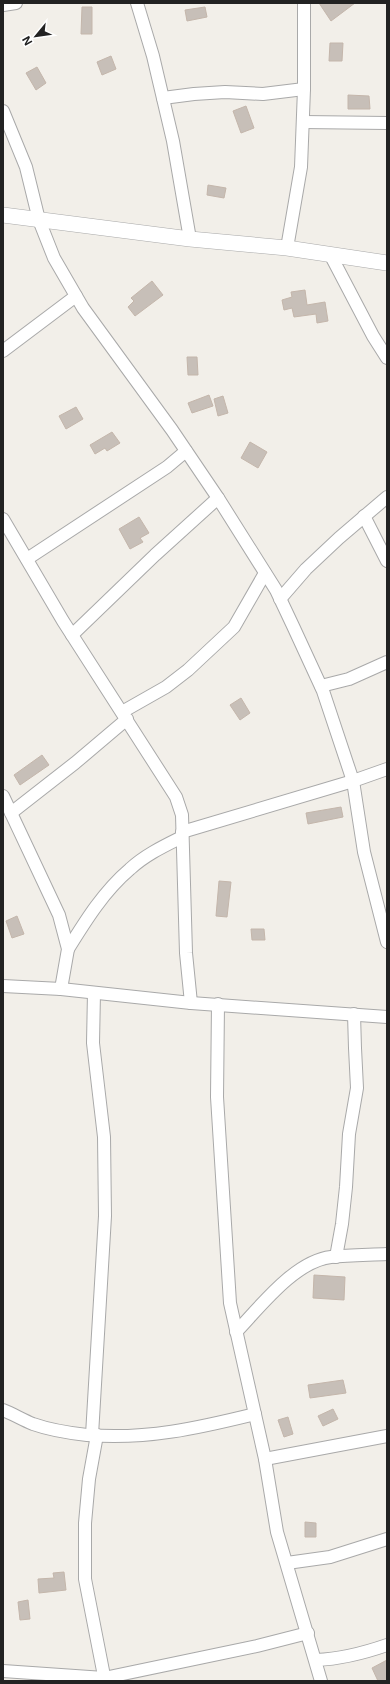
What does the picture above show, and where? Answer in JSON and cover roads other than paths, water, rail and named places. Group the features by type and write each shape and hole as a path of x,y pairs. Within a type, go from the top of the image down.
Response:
{"street":[{"path":"3,5 16,3"},
{"path":"137,3 153,56 173,141 190,239"},
{"path":"287,248 301,167 304,89 304,3"},
{"path":"163,98 225,92 263,94 304,89"},
{"path":"3,111 26,167 39,220 54,258 83,308 218,498 280,599 320,686 353,781 364,852 387,942"},
{"path":"303,122 387,123"},
{"path":"3,215 190,239 287,248 387,262"},
{"path":"330,254 370,330 387,358"},
{"path":"3,351 76,296"},
{"path":"27,559 168,467 186,451"},
{"path":"280,599 306,569 387,497"},
{"path":"72,635 155,555 218,498"},
{"path":"364,516 387,561"},
{"path":"3,519 72,635 176,797 182,816 186,953 191,1003"},
{"path":"11,813 75,763 124,715 166,687 188,670 234,627 265,573"},
{"path":"320,686 349,680 387,662"},
{"path":"61,989 68,949 102,897 130,868 182,834 387,769"},
{"path":"3,796 59,915 68,949"},
{"path":"3,986 61,989 191,1003 387,1017"},
{"path":"94,993 93,1043 104,1137 105,1216 95,1435 85,1523 85,1579 104,1679"},
{"path":"218,1004 217,1097 222,1165 225,1246 230,1303 265,1459 277,1532 321,1681"},
{"path":"336,1257 342,1224 346,1187 349,1134 358,1088 354,1048 354,1014"},
{"path":"236,1332 265,1302 301,1269 316,1261 336,1257 387,1254"},
{"path":"3,1410 34,1424 70,1433 114,1437 160,1434 215,1424 255,1414"},
{"path":"265,1459 387,1436"},
{"path":"287,1563 330,1557 387,1539"},
{"path":"3,1671 104,1679 257,1646 308,1633"},
{"path":"316,1660 333,1660 387,1645"}]}
